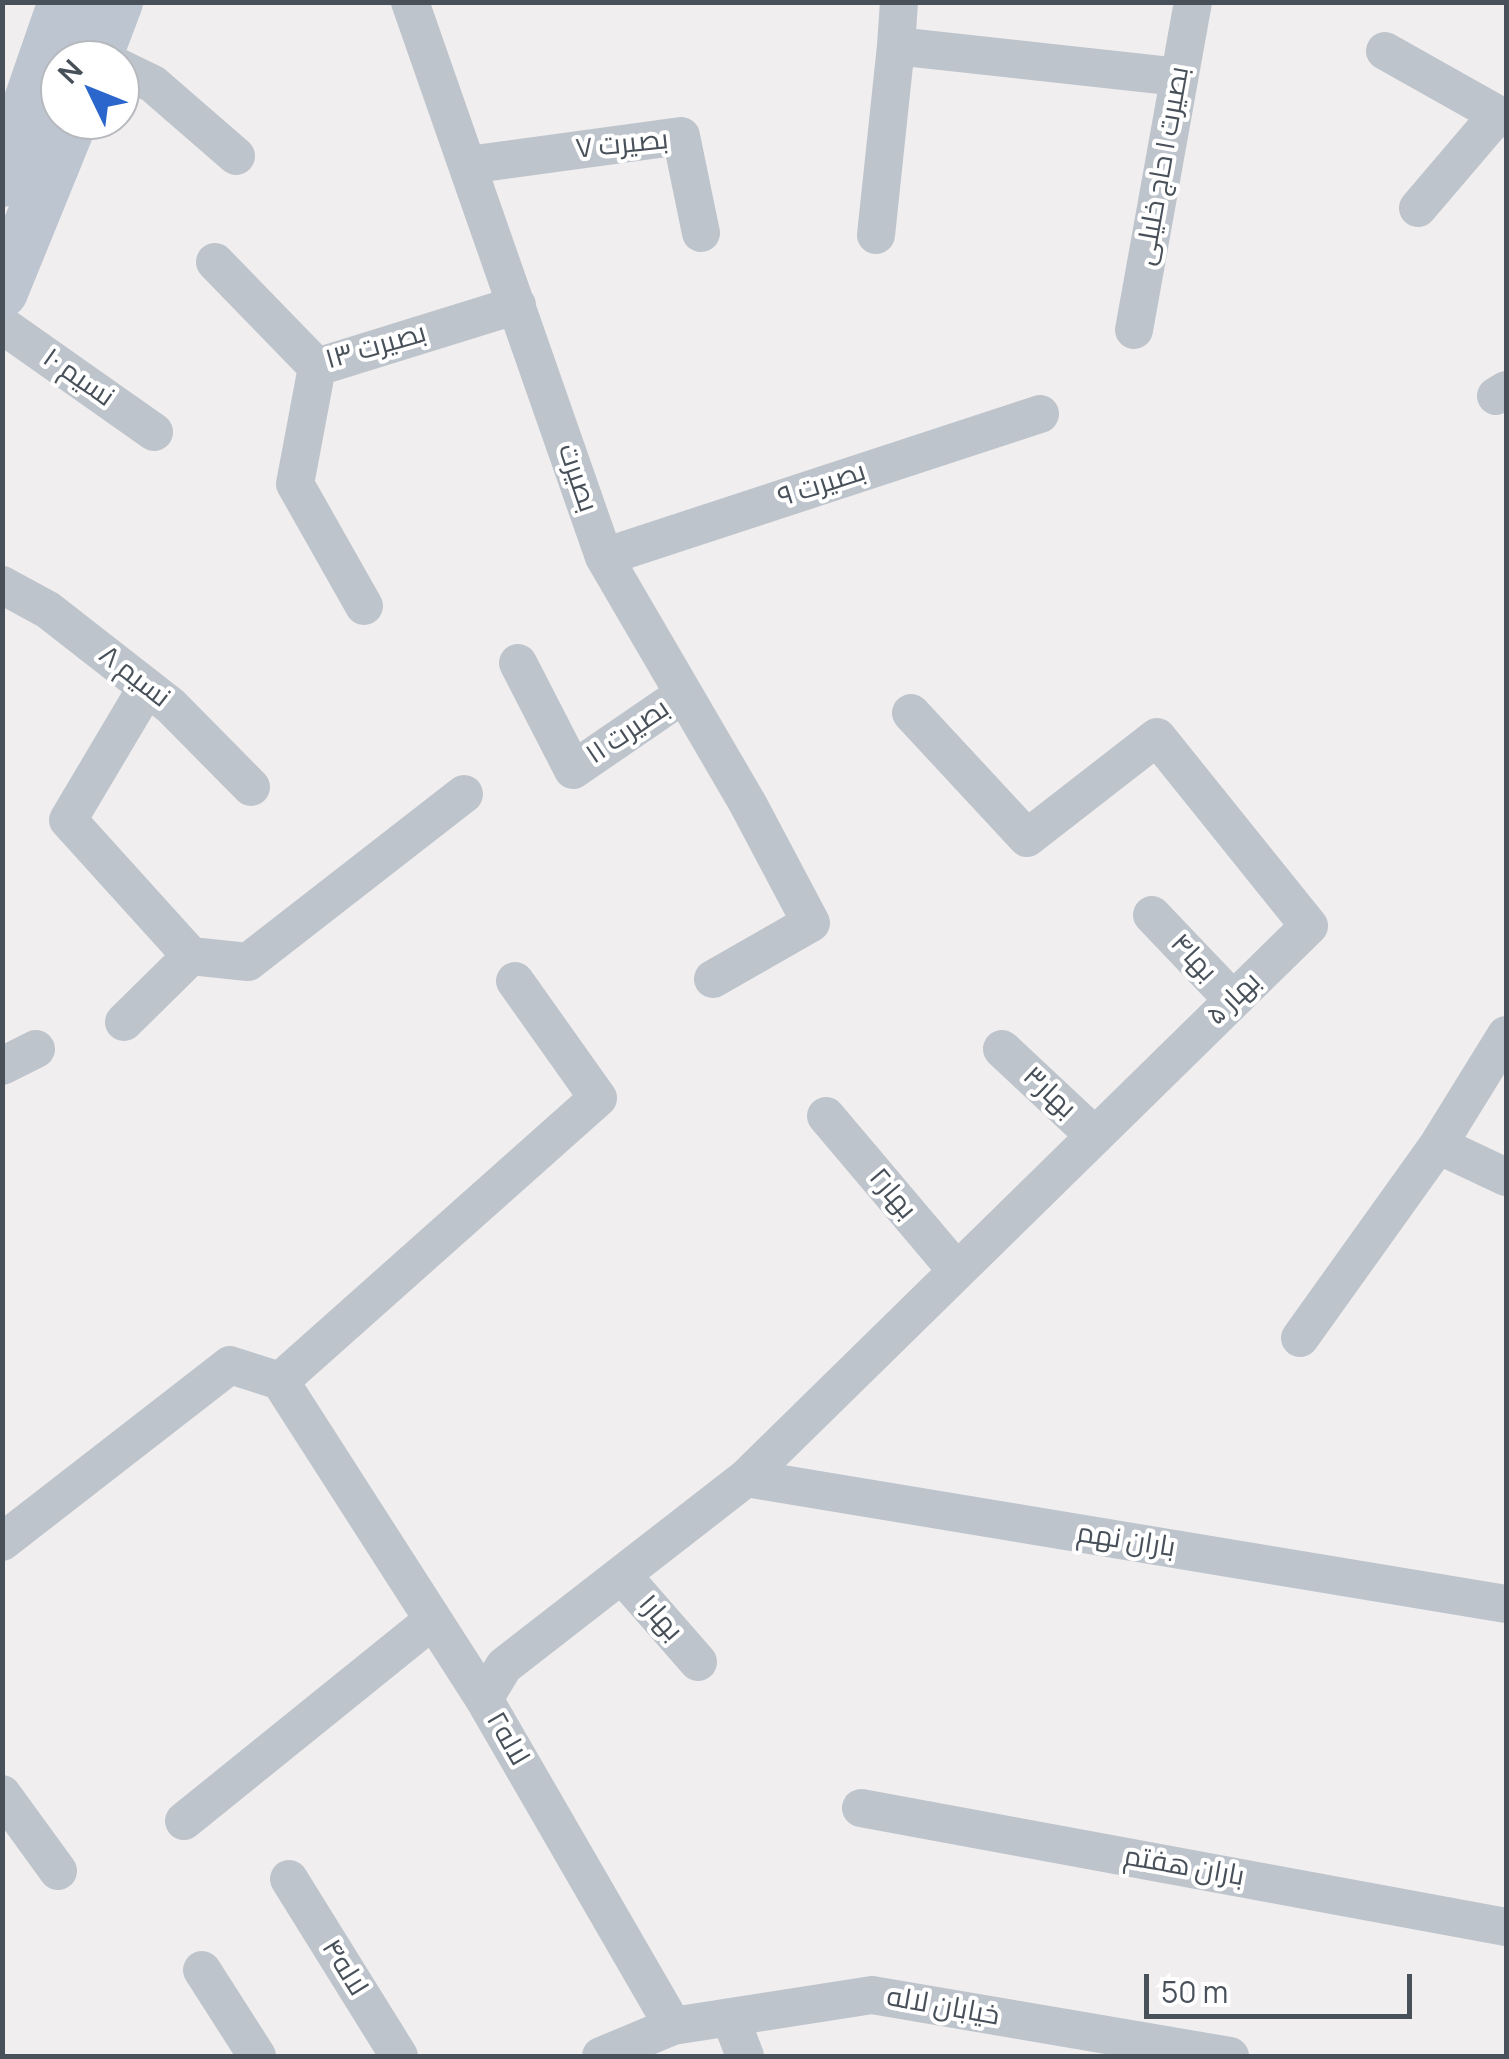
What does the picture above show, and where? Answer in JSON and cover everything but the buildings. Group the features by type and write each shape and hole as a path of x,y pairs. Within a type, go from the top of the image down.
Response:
{"street":[{"path":"2,180 64,2"},
{"path":"108,40 116,2"},
{"name":"بصیرت","path":"410,2 604,557 811,923 713,979"},
{"path":"876,234 899,2"},
{"name":"بصیرت ۱ حاج خلیلی","path":"1134,330 1193,2"},
{"path":"896,46 1179,77"},
{"path":"1386,50 1502,116 1418,208"},
{"path":"140,78 153,84 236,156"},
{"name":"بصیرت ۷","path":"468,164 681,136 701,232"},
{"path":"2,292 64,140"},
{"name":"بصیرت ۱۳","path":"215,262 317,367 517,305"},
{"name":"نسیم ۱۰","path":"2,324 154,432"},
{"path":"317,367 295,484 364,606"},
{"name":"بصیرت ۹","path":"604,557 1040,414"},
{"name":"نسیم ۸","path":"2,584 48,610 171,706 251,787"},
{"name":"بصیرت ۱۱","path":"518,663 573,770 684,694"},
{"path":"148,688 68,820 191,956 248,962 464,794"},
{"name":"بهار ۵","path":"746,1478 1309,926 1157,736 1027,838 911,713"},
{"name":"بها۴","path":"1152,915 1233,1000"},
{"path":"124,1022 191,956"},
{"path":"280,1381 598,1098 515,980"},
{"path":"1300,1338 1438,1145 1506,1035"},
{"name":"بهار۳","path":"1002,1049 1095,1136"},
{"name":"بهار۲","path":"826,1116 957,1271"},
{"path":"1438,1145 1506,1176"},
{"path":"2,1542 230,1365 280,1381 484,1699"},
{"name":"لاله۲","path":"673,2026 484,1699 504,1666 746,1478"},
{"name":"باران نهم","path":"746,1478 1506,1604"},
{"name":"بهار۱","path":"622,1574 698,1662"},
{"path":"184,1821 433,1620"},
{"path":"2,1794 58,1871"},
{"name":"باران هفتم","path":"861,1808 1506,1926"},
{"name":"لاله۴","path":"289,1879 399,2056"},
{"path":"202,1970 257,2056"},
{"name":"خیابان لاله","path":"601,2056 673,2026 872,1995 1230,2056"},
{"path":"730,2016 746,2056"}]}
